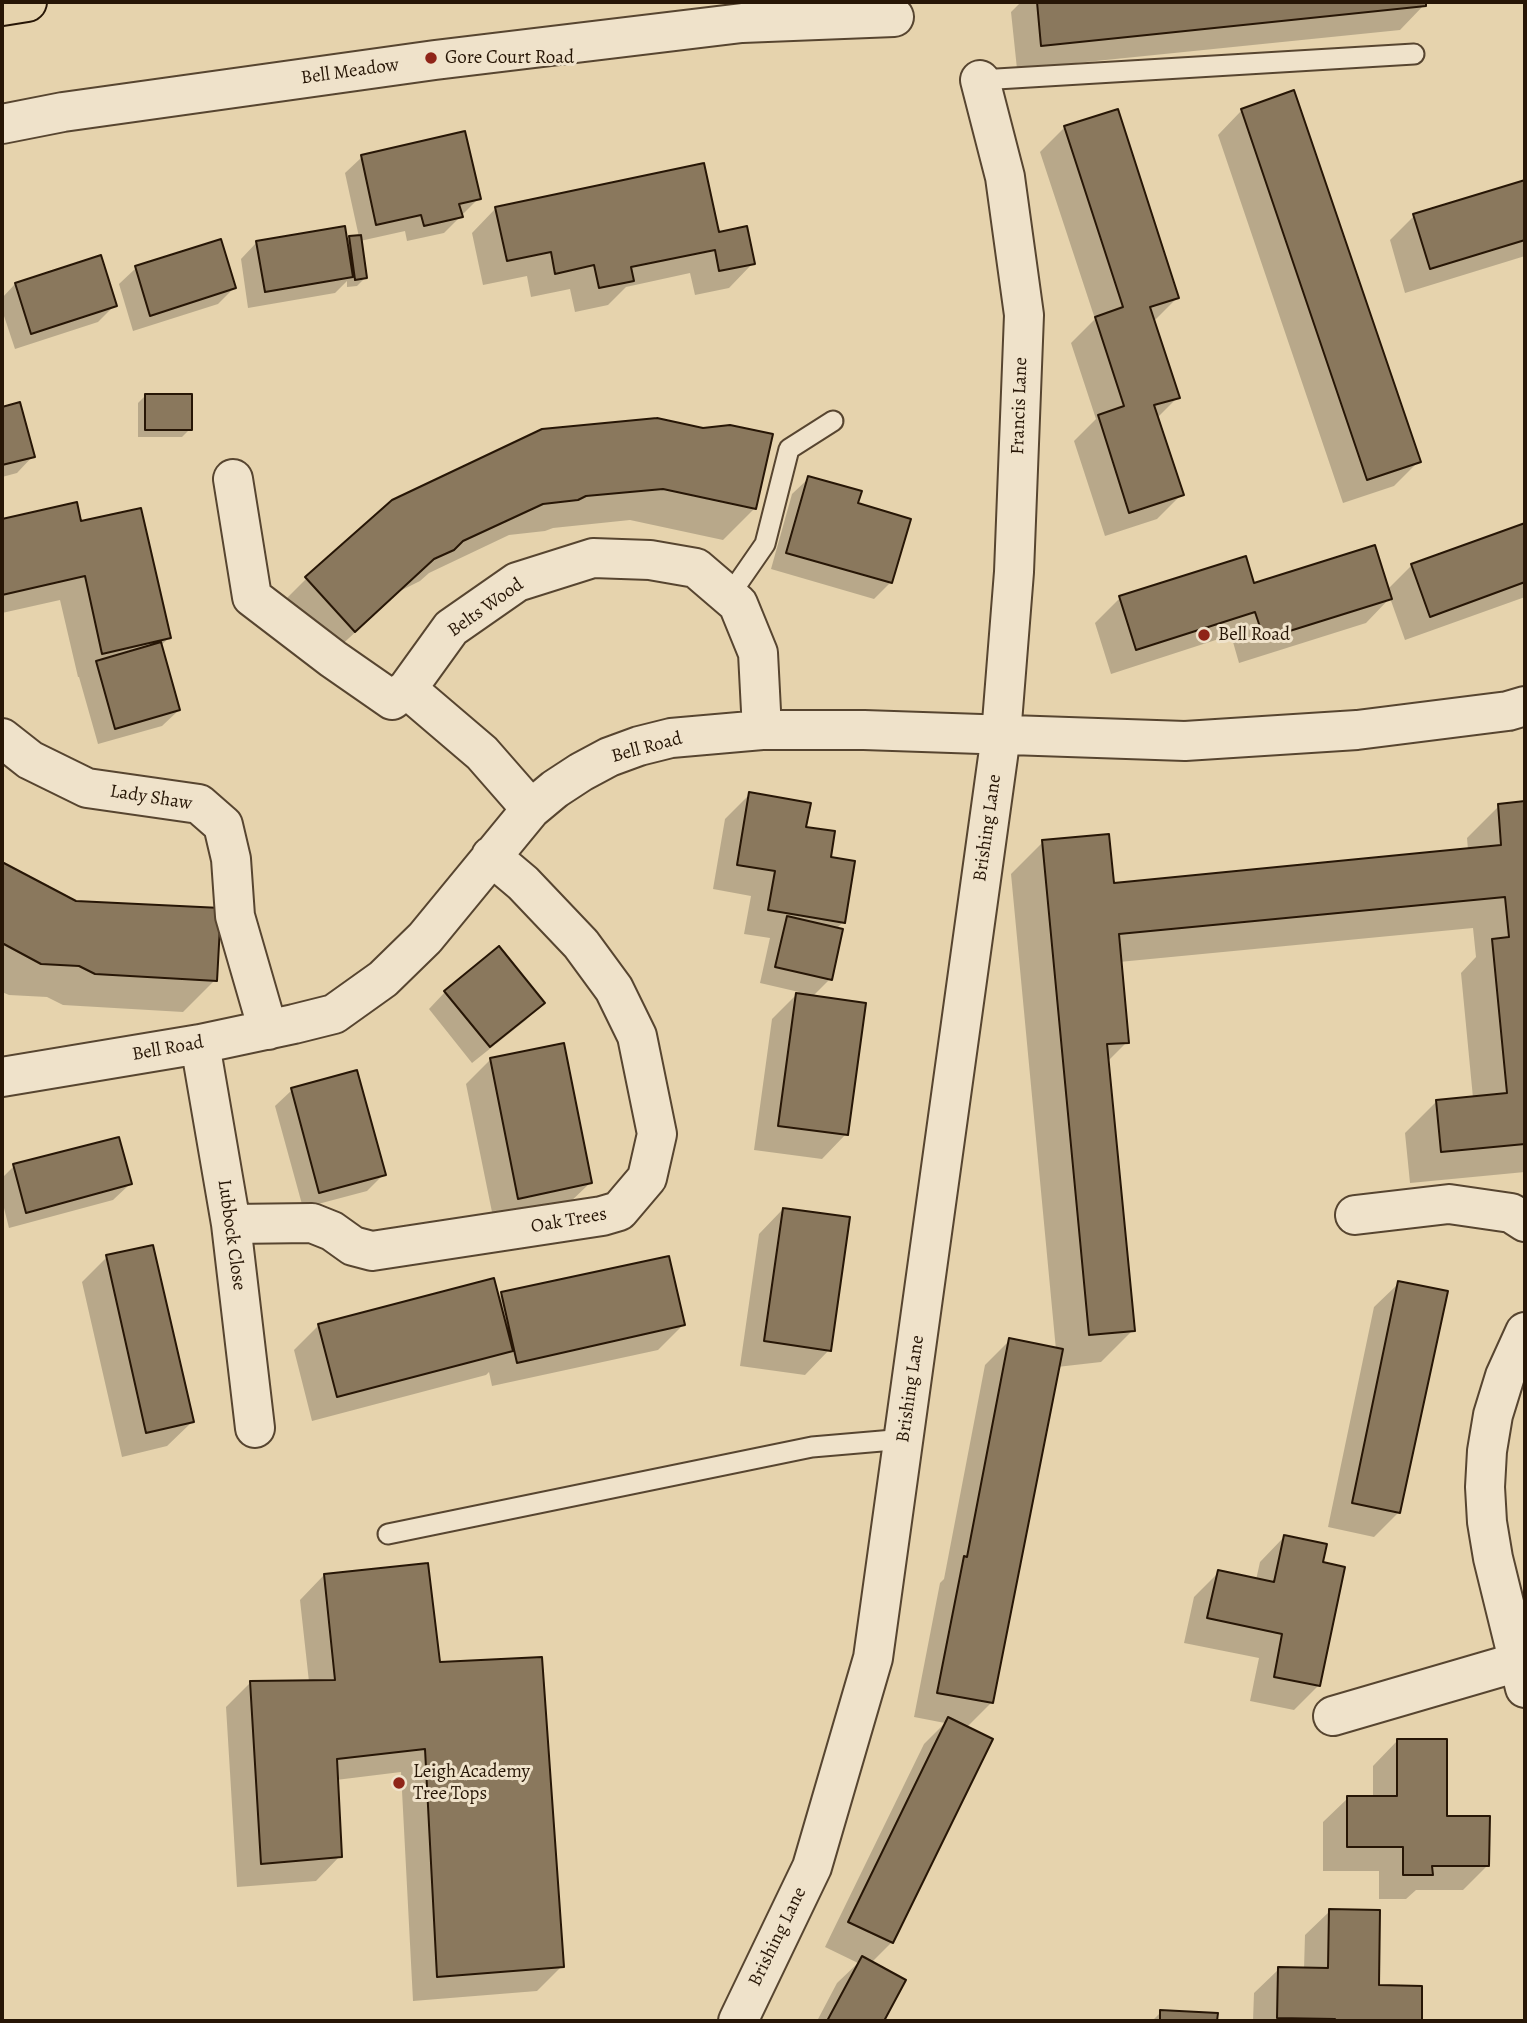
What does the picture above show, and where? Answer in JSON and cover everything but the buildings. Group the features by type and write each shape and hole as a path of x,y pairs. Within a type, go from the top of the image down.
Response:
{"main road":[{"path":"2,6 27,2"}],"street":[{"name":"Bell Meadow","path":"2,124 63,112 435,60 740,12 894,17"},
{"name":"Francis Lane","path":"980,80 1005,177 1024,315 1014,572 1001,735"},
{"path":"233,480 252,597 333,659 392,699 407,688 482,753 531,809"},
{"name":"Belts Wood","path":"407,688 451,628 517,582 593,558 650,560 696,568 738,604 758,653 762,730"},
{"name":"Bell Road","path":"2,1077 200,1044 334,1013 383,979 425,938 531,809 555,789 609,757 671,738 762,730 864,730 1185,741 1357,730 1508,711 1525,706"},
{"name":"Brishing Lane","path":"738,2021 812,1867 873,1658 1001,735"},
{"name":"Lady Shaw","path":"2,738 30,760 87,789 199,804 223,825 231,859 234,916 268,1030"},
{"name":"Oak Trees","path":"231,1224 312,1223 332,1230 353,1246 372,1251 602,1216 619,1211 647,1178 657,1134 637,1036 614,989 581,944 523,883 491,856"},
{"name":"Lubbock Close","path":"200,1044 231,1224 255,1428"},
{"path":"1355,1215 1449,1204 1511,1213 1525,1222"},
{"path":"1334,1716 1522,1675 1493,1558 1485,1487 1493,1415 1504,1376 1523,1342"}],"lane":[{"path":"980,80 1414,54"},
{"path":"729,596 765,544 789,449 833,421"},
{"path":"388,1534 812,1447 905,1440"}],"place":[{"name":"Gore Court Road","path":"431,58"},
{"name":"Bell Road","path":"1204,635"},
{"name":"Leigh Academy Tree Tops","path":"399,1783"}]}
